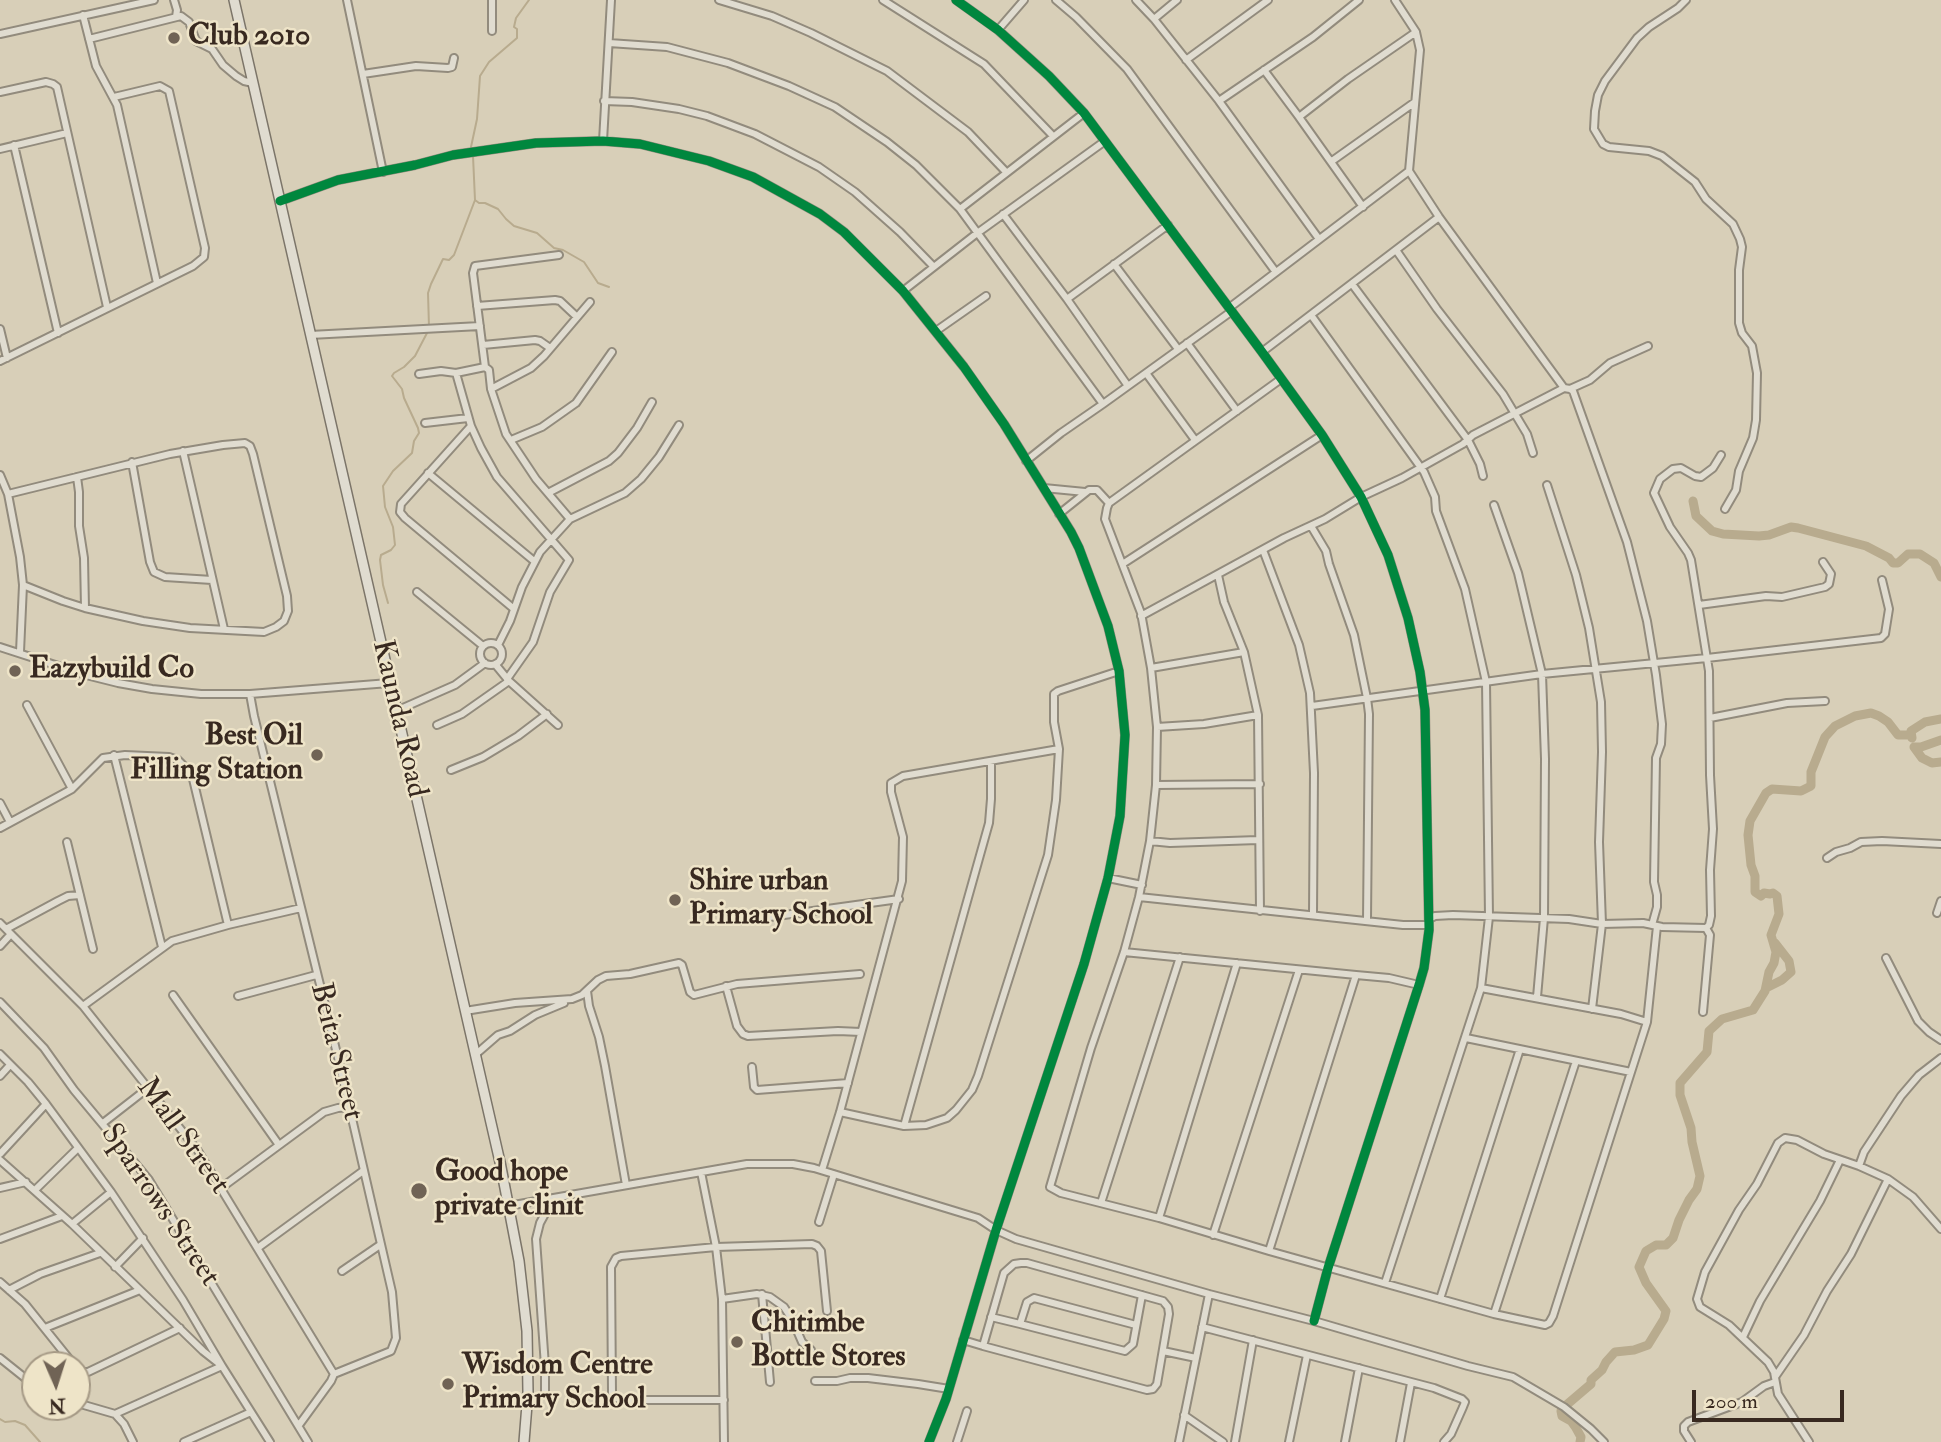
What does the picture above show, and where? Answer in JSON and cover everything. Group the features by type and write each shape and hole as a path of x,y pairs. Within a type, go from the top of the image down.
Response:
{"main road":[{"name":"Kaunda Road","path":"234,0 508,1206 519,1261 527,1334 528,1392 524,1442"}],"street":[{"path":"0,34 151,0"},
{"path":"174,0 176,17"},
{"path":"347,0 383,172"},
{"path":"492,0 492,31"},
{"path":"603,141 611,0"},
{"path":"719,0 772,16 887,71 968,132 1006,172"},
{"path":"883,0 984,64 1053,136"},
{"path":"956,0 998,30 1049,76 1084,113 1262,352 1362,497 1388,555 1408,618 1423,691 1429,922 1424,968 1328,1268 1314,1321"},
{"path":"998,30 1024,0"},
{"path":"1056,0 1127,69 1275,271"},
{"path":"1136,0 1219,102 1319,239"},
{"path":"1154,19 1177,0"},
{"path":"1186,60 1268,0"},
{"path":"1219,102 1312,37 1359,0"},
{"path":"1281,379 1109,503 1105,514 1141,616 1152,668 1157,727 1156,785 1150,841 1139,897 1050,1183 1051,1187 1060,1193 1328,1268 1494,1314 1545,1325 1551,1320 1647,1022 1657,907 1654,881 1656,758 1661,744 1662,724 1647,621 1627,542 1573,391 1567,388 1439,217 1409,172 1420,50 1416,32 1395,0"},
{"path":"1686,0 1648,27 1605,81 1598,95 1594,129 1603,144 1609,147 1649,150 1662,156 1695,182 1706,200 1733,223 1740,239 1742,258 1739,323 1742,333 1752,346 1757,373 1756,419 1753,438 1739,471 1736,490 1726,509"},
{"path":"83,15 96,66 114,97 157,283"},
{"path":"89,38 181,16 189,22 196,41 212,49 223,65 236,76 253,83"},
{"path":"1299,117 1416,32"},
{"path":"608,43 667,47 728,63 835,107 887,142 960,209 1103,404"},
{"path":"363,74 416,66 448,68 452,67 454,58"},
{"path":"1264,71 1363,206"},
{"path":"0,92 39,83 53,84 58,92 107,307"},
{"path":"0,329 3,359 193,266 201,261 205,253 171,95 160,86 114,97"},
{"path":"604,101 632,102 698,113 767,140 818,167 855,192 900,232 933,267"},
{"path":"1332,161 1415,102"},
{"path":"960,209 1084,113"},
{"path":"0,149 67,133"},
{"path":"280,201 338,180 453,155 536,143 603,141 640,144 730,168 771,186 820,214 844,232 902,291 964,367 1004,424 1079,548 1111,634 1119,671 1125,748 1120,816 1108,878 1084,964 996,1230 949,1389 929,1442"},
{"path":"902,291 1105,141"},
{"path":"14,145 58,333"},
{"path":"1026,461 1186,343 1275,271 1409,172"},
{"path":"1003,214 1128,386"},
{"path":"1262,352 1439,217"},
{"path":"1067,299 1168,225"},
{"path":"1396,250 1444,318 1499,387 1527,435 1533,453"},
{"path":"559,255 475,266 473,273 485,367 489,370 491,389 506,433 536,479 570,519"},
{"path":"1114,264 1178,349"},
{"path":"1352,284 1468,440 1483,476"},
{"path":"936,331 986,296"},
{"path":"477,306 555,300 577,317"},
{"path":"491,389 531,368 590,302"},
{"path":"1311,315 1420,467 1435,497 1436,511 1465,589 1486,682 1489,917 1481,988 1385,1283"},
{"path":"310,335 480,326"},
{"path":"482,345 535,340 550,348"},
{"path":"1186,343 1237,411"},
{"path":"1141,616 1515,415 1567,388 1590,380 1610,363 1648,346"},
{"path":"511,440 542,427 576,403 612,352"},
{"path":"419,374 441,371 456,373 485,367"},
{"path":"437,724 462,714 508,680 533,642 550,592 569,560 498,477 471,426 456,373"},
{"path":"1146,373 1195,440"},
{"path":"548,493 609,461 637,428 652,402"},
{"path":"425,423 468,418"},
{"path":"498,645 534,561 551,539 570,519 625,493 641,479 679,425"},
{"path":"471,426 401,505 400,512 514,609"},
{"path":"1124,563 1322,436"},
{"path":"8,494 183,451 245,443 250,446 287,596 287,617 276,627 264,632 176,626 85,608 23,585"},
{"path":"183,451 224,629"},
{"path":"1706,928 1711,916 1713,829 1709,671 1688,552 1659,506 1655,489 1660,479 1673,468 1681,468 1701,477 1713,468 1721,455"},
{"path":"132,462 154,572 165,577 212,580"},
{"path":"428,473 534,561"},
{"path":"0,475 8,494 20,557 23,585 20,652"},
{"path":"76,477 84,558 85,608"},
{"path":"1547,485 1576,575 1595,667 1601,714 1599,842 1602,924 1592,1009"},
{"path":"1044,488 1085,492 1097,489 1109,503"},
{"path":"1059,514 1085,492"},
{"path":"1494,505 1518,573 1542,674 1545,759 1544,918 1538,997"},
{"path":"1311,526 1326,551 1354,635 1367,698 1367,920"},
{"path":"1263,550 1299,645 1312,706 1313,914"},
{"path":"1699,604 1766,596 1782,597 1825,587 1829,584 1831,574 1823,562"},
{"path":"1218,575 1224,602 1244,652 1258,715 1260,911"},
{"path":"1312,706 1595,667 1707,658 1881,638 1885,634 1889,609 1882,580"},
{"path":"416,592 483,646"},
{"path":"396,711 455,685 485,663 495,664 503,652 498,645 490,643 483,646 480,655 485,663"},
{"path":"0,647 86,675 152,690 250,694 389,682"},
{"path":"1152,668 1244,652"},
{"path":"495,664 508,680 558,725"},
{"path":"840,1112 904,1126 926,1125 947,1118 965,1101 978,1076 1048,855 1056,800 1059,749 1054,722 1054,694 1119,671"},
{"name":"Beita Street","path":"250,694 392,1292 396,1327 391,1351 334,1374"},
{"path":"1710,718 1787,703 1825,701"},
{"path":"27,705 72,789"},
{"path":"451,770 483,757 547,714"},
{"path":"1157,727 1204,724 1258,715"},
{"path":"822,1170 899,899 904,861 891,783 903,776 1059,749"},
{"path":"0,828 72,789 99,760 114,755 173,758 190,772 228,925"},
{"path":"114,755 162,947"},
{"path":"904,1126 989,823 991,761"},
{"path":"1156,785 1259,784"},
{"path":"0,803 10,822"},
{"path":"1150,841 1170,843 1258,840"},
{"path":"67,842 93,949"},
{"path":"1826,858 1861,842 1941,844"},
{"path":"1108,878 1142,885"},
{"path":"0,946 9,932 58,901 80,895"},
{"path":"1139,897 1403,925 1429,922 1442,915 1706,928"},
{"path":"741,921 899,899"},
{"path":"1937,913 1941,901"},
{"path":"83,1006 172,941 301,908"},
{"name":"Mall Street","path":"0,923 83,1006 198,1150 334,1374"},
{"path":"1703,1013 1710,935 1706,928"},
{"path":"1124,952 1389,978 1419,985"},
{"path":"1101,1203 1180,957"},
{"path":"1886,958 1918,1021 1941,1040"},
{"path":"475,1055 494,1037 587,991 606,976 631,974 679,963 692,995 726,986 860,974"},
{"path":"1159,1219 1237,963"},
{"path":"1213,1235 1299,970"},
{"path":"238,996 316,975"},
{"path":"1269,1251 1356,975"},
{"path":"726,986 737,1026 748,1036 861,1032"},
{"path":"1481,988 1538,997 1647,1022"},
{"path":"587,991 605,1066 626,1185"},
{"path":"173,995 279,1145"},
{"path":"465,1010 572,999"},
{"name":"Sparrows Street","path":"0,1002 44,1048 74,1090 155,1190 308,1442"},
{"path":"1466,1038 1631,1072"},
{"path":"1440,1299 1520,1049"},
{"path":"0,1054 46,1104 144,1238 270,1442"},
{"path":"1859,1166 1864,1152 1901,1096 1919,1075 1941,1058"},
{"path":"1494,1314 1576,1060"},
{"path":"0,1076 10,1065"},
{"path":"752,1067 754,1087 757,1090 848,1083"},
{"path":"103,1123 148,1088"},
{"path":"0,1154 46,1104"},
{"path":"221,1188 324,1112 349,1107"},
{"path":"1809,1442 1778,1394 1768,1362 1729,1325 1700,1307 1697,1299 1705,1272 1782,1140 1797,1140 1888,1179 1913,1197 1941,1229"},
{"path":"35,1190 78,1148"},
{"path":"0,1160 222,1366"},
{"path":"1743,1337 1767,1287 1784,1264 1821,1201 1840,1160"},
{"path":"508,1206 747,1164 793,1164 822,1170 978,1218 1016,1239 1468,1366 1504,1373 1521,1380 1564,1407 1604,1442"},
{"path":"258,1247 363,1171"},
{"path":"701,1172 716,1247 722,1299 724,1442"},
{"path":"819,1222 834,1174"},
{"path":"1691,1442 1684,1431 1688,1422 1749,1399 1775,1380 1851,1254 1888,1179"},
{"path":"0,1188 26,1182"},
{"path":"72,1224 111,1192"},
{"path":"545,1395 536,1239 540,1223 553,1198"},
{"path":"0,1238 62,1216"},
{"path":"115,1267 144,1238"},
{"path":"724,1400 621,1400 614,1397 613,1261 621,1256 716,1247 801,1243 817,1246 821,1251 823,1263 827,1311"},
{"path":"342,1271 380,1245"},
{"path":"9,1290 40,1274 100,1253"},
{"path":"963,1340 983,1346 1147,1390 1153,1389 1157,1384 1168,1307 1163,1301 1021,1263 1004,1273 983,1346"},
{"path":"0,1282 45,1328 63,1351"},
{"path":"45,1328 140,1290"},
{"path":"722,1299 762,1294 776,1300 792,1319 802,1342 811,1350"},
{"path":"762,1294 769,1382"},
{"path":"1179,1442 1209,1294"},
{"path":"991,1317 1122,1351 1128,1350 1133,1344 1142,1295"},
{"path":"1020,1324 1027,1302 1034,1298 1136,1325"},
{"path":"525,1313 542,1311"},
{"path":"1202,1327 1434,1388 1464,1400 1451,1434 1444,1442"},
{"path":"91,1371 180,1328"},
{"path":"527,1334 543,1335"},
{"path":"1235,1442 1252,1340"},
{"path":"1163,1351 1196,1358"},
{"path":"1289,1442 1307,1355"},
{"path":"0,1358 21,1375"},
{"path":"115,1413 222,1366"},
{"path":"1345,1442 1359,1368"},
{"path":"299,1424 334,1374"},
{"path":"814,1381 868,1378 949,1389"},
{"path":"1400,1442 1411,1383"},
{"path":"91,1407 115,1413 133,1442"},
{"path":"957,1442 967,1411"},
{"path":"184,1442 251,1412"},
{"path":"1184,1415 1223,1442"}],"waterway":[{"path":"471,147 477,119 480,76 489,62 517,38 517,29 514,27 516,18 529,0"},
{"path":"429,327 428,293 431,284 443,259 449,260 454,255 475,200 473,156"},
{"path":"475,200 498,209 514,226 537,233 554,248 584,262 598,283 609,287"},
{"path":"388,603 380,560 381,555 395,545 393,527 385,507 383,486 393,471 412,453 419,433 402,389 392,376 415,356 427,333"},
{"path":"1693,501 1696,516 1712,531 1759,536 1791,527 1798,528 1866,546 1893,563 1898,563 1908,554 1920,554 1934,563 1941,577"},
{"path":"1580,1442 1581,1437 1576,1428 1562,1416 1561,1411 1591,1384 1591,1380 1615,1352 1648,1345 1664,1319 1666,1311 1646,1283 1639,1267 1646,1251 1656,1245 1666,1245 1673,1238 1679,1220 1697,1189 1700,1176 1691,1128 1680,1095 1680,1083 1707,1052 1709,1031 1722,1019 1753,1010 1765,991 1774,963 1776,952 1771,935 1779,914 1777,896 1773,893 1764,893 1761,896 1755,892 1748,835 1750,821 1766,793 1772,789 1801,791 1811,786 1811,772 1825,737 1835,726 1855,716 1871,713 1888,722 1898,735 1910,735"},
{"path":"1912,738 1911,731 1925,722 1941,719"},
{"path":"1941,740 1914,747 1922,758 1932,763 1941,762"},
{"path":"1766,988 1791,972 1789,961 1775,943"},
{"path":"0,1419 25,1425 40,1442"}],"cycle path":[{"path":"956,0 998,30 1049,76 1084,113 1262,352 1322,435 1361,497 1388,555 1408,618 1425,710 1429,930 1424,968 1328,1268 1314,1321"},
{"path":"280,201 338,180 453,155 536,143 603,141 640,144 709,161 753,177 820,214 844,232 903,291 964,367 1004,424 1071,532 1108,626 1119,671 1125,735 1120,816 1108,878 1084,964 996,1230 946,1399 929,1442"}],"place":[{"name":"Club 2010","path":"174,38"},
{"name":"Eazybuild Co","path":"15,671"},
{"name":"Best Oil Filling Station","path":"317,755"},
{"name":"Shire urban Primary School","path":"675,900"},
{"name":"Good hope private clinit","path":"419,1191"},
{"name":"Chitimbe Bottle Stores","path":"737,1342"},
{"name":"Wisdom Centre Primary School","path":"448,1384"}]}
